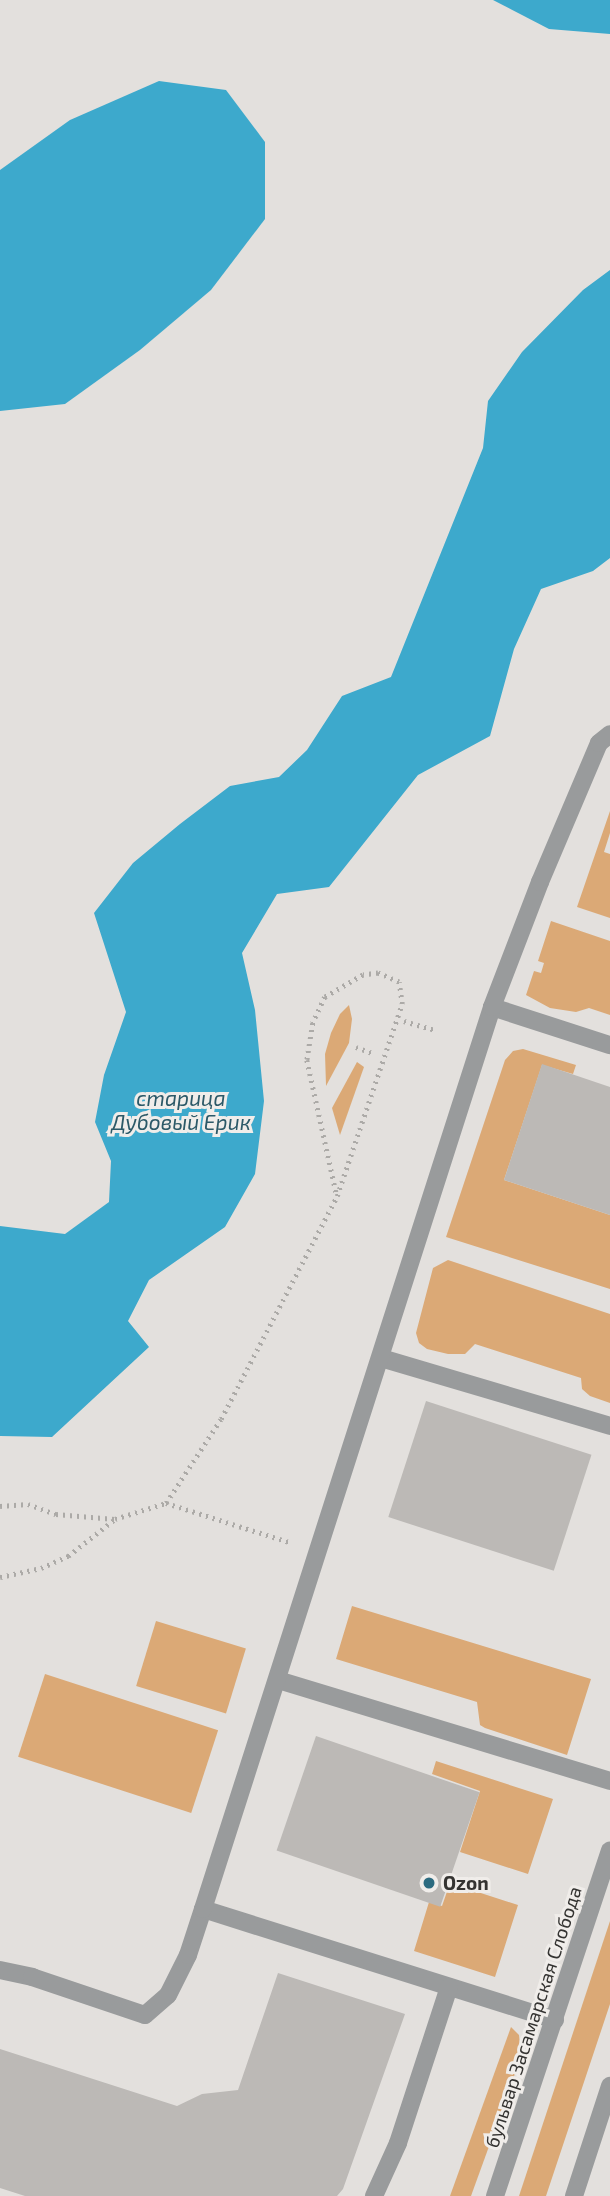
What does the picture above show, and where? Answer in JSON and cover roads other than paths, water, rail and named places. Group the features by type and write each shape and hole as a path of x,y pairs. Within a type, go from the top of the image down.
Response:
{"street":[{"path":"0,1970 32,1977 145,2015 168,1996 188,1955 320,1551 492,1007 540,882 599,743 610,734"},
{"path":"492,1007 610,1045"},
{"path":"381,1358 610,1426"},
{"path":"278,1680 610,1781"},
{"name":"бульвар Засамарская Слобода","path":"495,2196 610,1851"},
{"path":"203,1909 555,2020"},
{"path":"374,2196 398,2143 449,1987"},
{"path":"574,2196 610,2086"}],"water":[{"path":"493,0 610,0 610,34 549,29"},
{"path":"159,81 226,90 265,142 265,219 211,290 140,350 65,404 0,411 0,170 70,120"},
{"name":"старица Дубовый Ерик","path":"610,270 610,558 593,571 541,589 514,649 490,736 418,775 329,887 277,894 242,953 255,1010 264,1101 255,1174 225,1227 149,1280 128,1321 149,1347 52,1437 0,1436 0,1226 65,1234 109,1202 111,1161 95,1122 104,1075 126,1012 94,913 133,863 180,824 230,786 279,777 307,750 342,696 391,677 483,448 488,401 522,352 583,290"}],"place":[{"name":"Ozon","path":"429,1883"}]}
